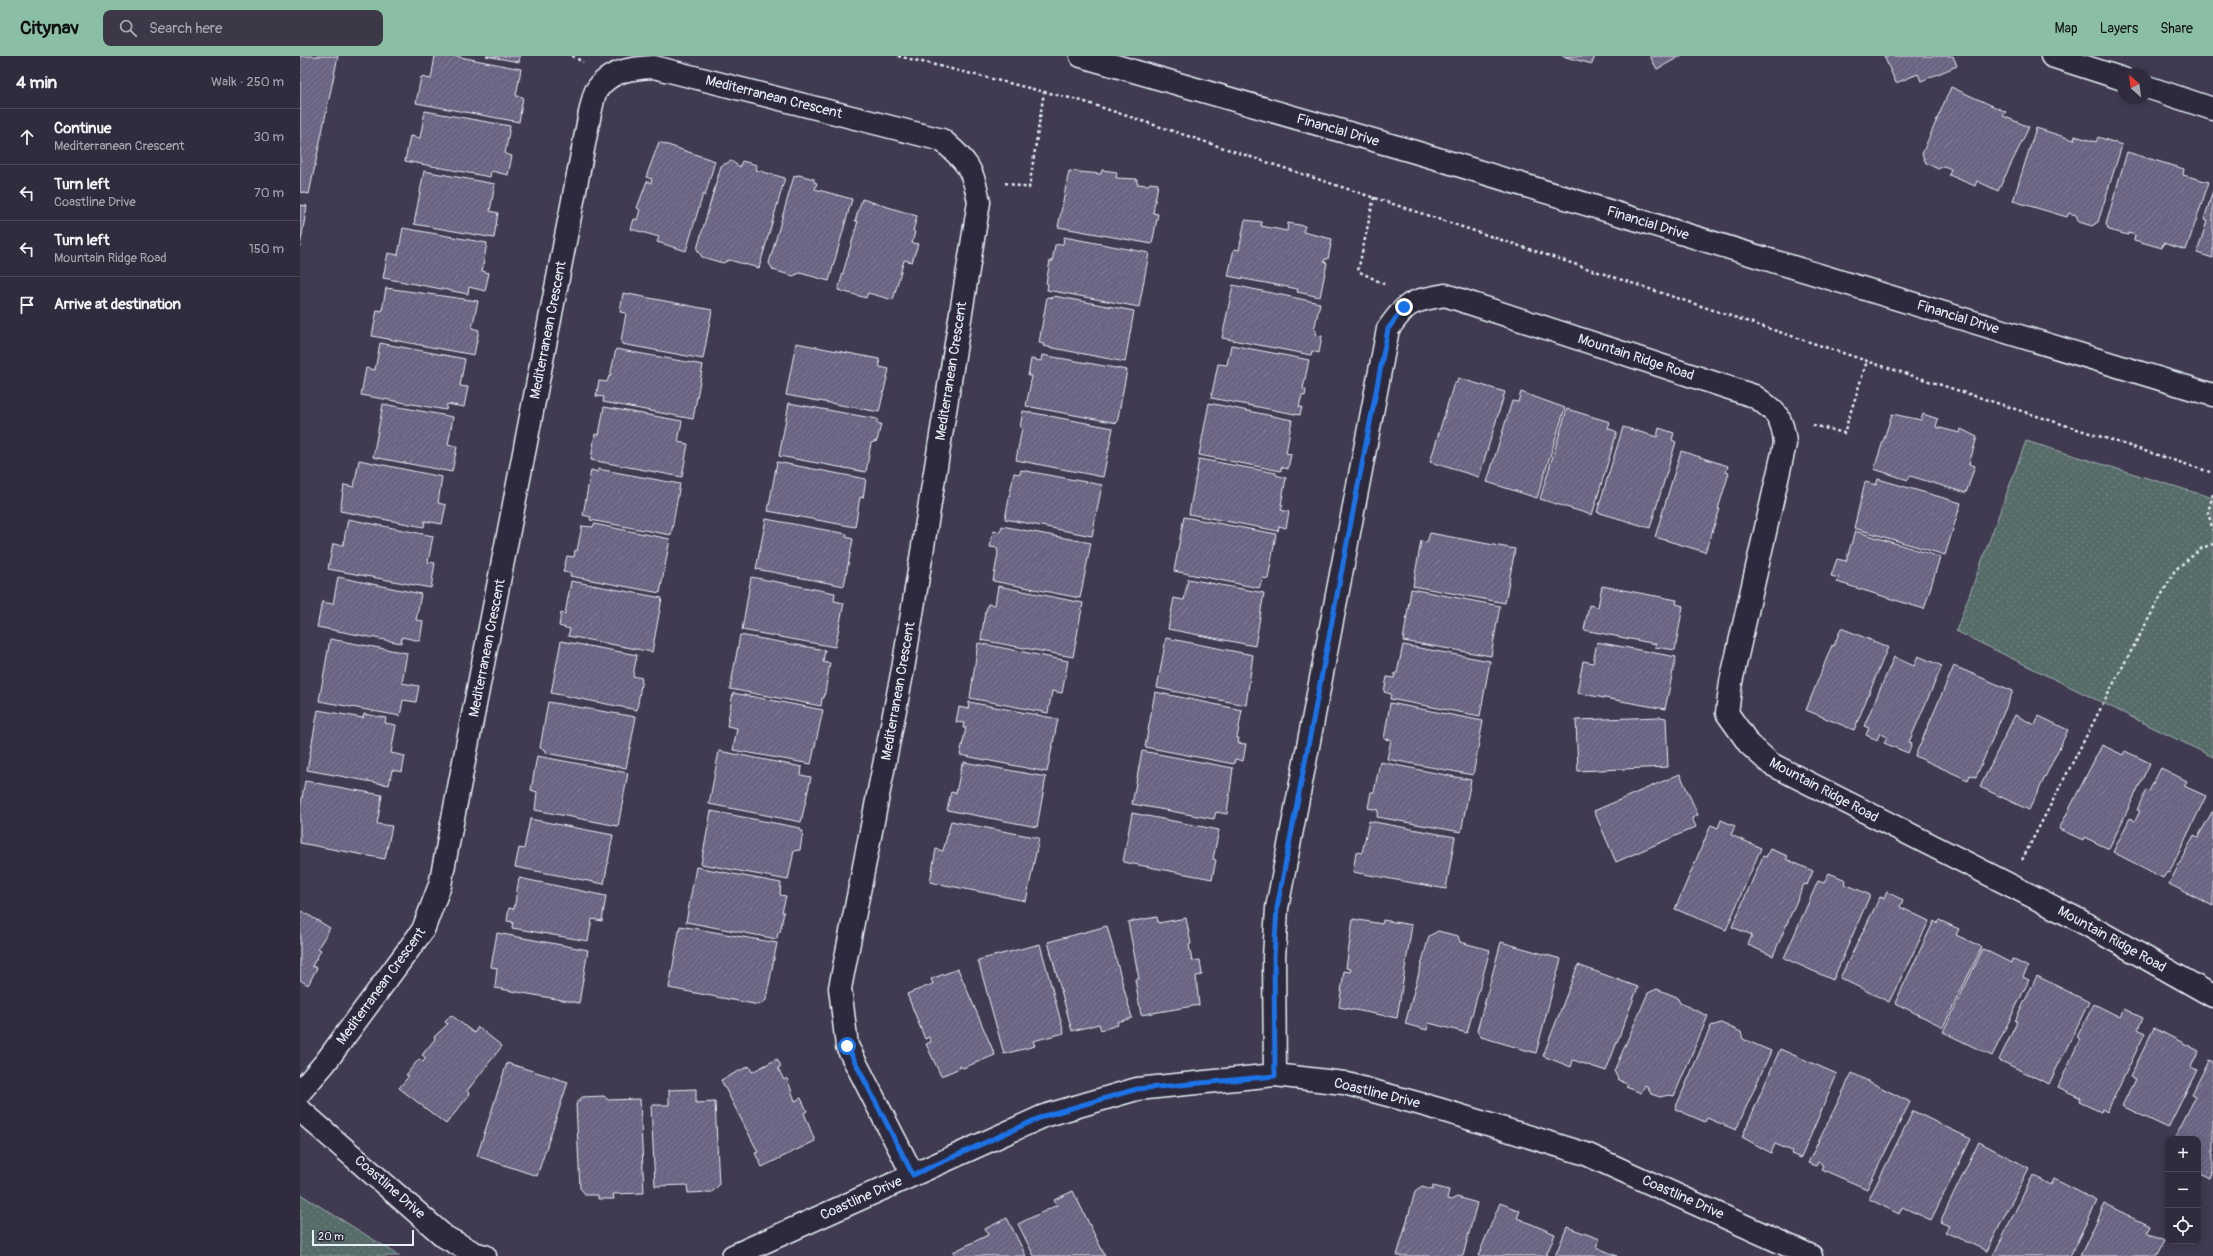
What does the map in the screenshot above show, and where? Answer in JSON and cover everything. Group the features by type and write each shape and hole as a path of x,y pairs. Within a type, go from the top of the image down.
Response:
{"street":[{"name":"Financial Drive","path":"1082,56 1422,154 2213,395"},
{"path":"2052,56 2117,78"},
{"name":"Mediterranean Crescent","path":"300,1092 325,1063 423,930 440,885 596,92 612,77 626,69 654,67 942,140 962,158 975,178 979,202 903,669 840,988 847,1046 913,1175"},
{"path":"2153,89 2213,109"},
{"name":"Mountain Ridge Road","path":"1275,1076 1274,957 1277,908 1388,329 1404,307 1417,300 1445,295 1754,396 1771,407 1779,417 1784,430 1785,444 1782,466 1731,682 1727,713 1749,744 1771,764 2077,919 2213,996"},
{"name":"Coastline Drive","path":"733,1256 1044,1116 1137,1089 1275,1076 1344,1083 1435,1108 1586,1154 1811,1256"},
{"name":"Coastline Drive","path":"300,1110 445,1237 474,1253 485,1256"}],"path":[{"path":"898,56 1082,101 1868,361 2213,473"},
{"path":"975,178 1029,188 1044,92"},
{"path":"1374,197 1358,271 1417,300"},
{"path":"1779,417 1844,433 1868,361"},
{"path":"2213,494 2208,512 2213,531"},
{"path":"2009,885 2117,677 2175,570 2202,548 2213,544"}],"green space":[{"path":"2026,441 2213,498 2213,757 1956,631"},
{"path":"300,1194 400,1256 300,1256"}],"building":[{"path":"300,56 338,56 309,194 300,192"},
{"path":"435,56 455,56 521,69 516,96 523,97 519,122 416,103 421,77 431,79"},
{"path":"486,56 520,56 519,62"},
{"path":"1562,56 1595,56 1592,64"},
{"path":"1650,56 1681,56 1657,69"},
{"path":"1884,56 1953,56 1957,66 1921,81 1918,74 1896,83"},
{"path":"1951,87 2006,112 2003,116 2029,127 1998,191 1977,181 1975,186 1949,175 1951,169 1944,166 1938,169 1926,163 1922,154"},
{"path":"425,111 510,126 505,154 512,156 508,175 491,171 490,177 405,161 410,136 420,138"},
{"path":"2036,128 2074,140 2075,136 2096,142 2098,137 2122,145 2098,222 2092,226 2079,222 2076,215 2069,213 2067,217 2013,201"},
{"path":"659,142 715,161 705,196 703,194 686,251 657,242 659,237 631,229 634,219 637,220 640,210 637,208 647,181 651,183 652,179 646,177"},
{"path":"2127,152 2184,169 2183,175 2209,182 2186,250 2163,243 2162,248 2134,240 2135,235 2128,233 2128,235 2109,230 2106,224"},
{"path":"731,161 740,167 742,161 757,165 756,170 785,178 759,268 729,260 723,263 702,257 697,249 721,166"},
{"path":"1102,170 1117,172 1116,178 1137,179 1137,184 1158,184 1153,213 1158,214 1152,244 1058,227 1069,171 1101,174"},
{"path":"424,171 495,184 490,211 498,213 494,238 414,224"},
{"path":"799,175 814,179 814,182 817,183 815,189 852,199 829,281 800,273 793,276 773,270 769,263 794,176"},
{"path":"2213,190 2213,258 2197,253 2207,221 2204,220"},
{"path":"862,199 917,216 913,231 915,232 912,243 918,244 912,262 904,260 893,300 868,293 866,298 838,290 858,221 855,221"},
{"path":"300,205 307,206 300,246"},
{"path":"1245,220 1262,222 1261,226 1287,231 1288,223 1305,226 1303,232 1332,239 1328,259 1325,259 1324,262 1327,263 1320,297 1297,292 1298,289 1228,276 1234,249 1239,250"},
{"path":"403,228 487,243 482,271 489,273 485,291 469,287 468,294 383,278 388,253 398,255"},
{"path":"1064,237 1149,253 1139,307 1047,290 1048,284 1046,283 1055,245 1063,244"},
{"path":"1233,285 1320,303 1314,330 1316,330 1315,335 1322,336 1319,353 1312,351 1311,355 1222,338"},
{"path":"386,288 478,301 472,328 479,330 474,355 372,336 377,310 382,311"},
{"path":"623,293 712,310 703,359 622,344 621,341 626,313 620,312"},
{"path":"1054,296 1134,311 1125,362 1043,346 1044,344 1039,343 1047,297 1053,298"},
{"path":"380,343 465,359 460,386 468,387 464,407 447,404 446,410 361,395 366,368 375,370"},
{"path":"796,343 879,359 880,367 889,369 879,412 786,395"},
{"path":"1231,345 1309,360 1303,389 1306,390 1305,396 1302,395 1299,407 1302,407 1300,415 1211,398 1218,364 1227,365"},
{"path":"616,349 703,365 693,419 603,402 604,397 596,396 599,381 607,382 610,376"},
{"path":"1042,355 1127,370 1117,423 1026,406 1032,376 1028,376 1031,359 1041,361"},
{"path":"1458,378 1505,392 1479,477 1430,462 1454,383 1457,383"},
{"path":"1521,392 1565,408 1537,498 1487,482 1512,401 1518,402"},
{"path":"789,403 877,419 877,423 881,424 877,441 871,443 866,472 779,456"},
{"path":"1209,403 1292,420 1286,453 1291,454 1288,469 1281,467 1281,471 1199,455"},
{"path":"383,404 453,417 448,445 457,447 452,472 373,457"},
{"path":"604,407 682,421 678,442 688,444 682,477 591,460 595,434 599,435"},
{"path":"1567,409 1610,422 1608,428 1617,432 1592,515 1540,499"},
{"path":"1023,411 1113,428 1103,477 1016,460 1022,428 1020,427"},
{"path":"1892,414 1921,420 1923,414 1938,419 1936,427 1960,433 1961,429 1977,437 1969,464 1975,466 1966,493 1910,476 1908,480 1874,469"},
{"path":"1623,427 1657,437 1659,428 1674,433 1672,440 1676,442 1650,528 1597,512"},
{"path":"1681,451 1728,466 1726,472 1729,473 1718,509 1720,509 1705,552 1655,537"},
{"path":"1199,459 1276,473 1276,475 1286,478 1281,505 1283,505 1281,510 1289,512 1286,528 1279,526 1278,531 1189,514"},
{"path":"359,460 442,477 438,503 446,505 442,524 425,521 424,527 340,511 344,485 354,487"},
{"path":"777,462 866,479 863,498 860,497 855,527 768,511"},
{"path":"598,469 680,484 671,535 590,520 591,517 583,515 591,470 598,472"},
{"path":"1021,470 1102,485 1092,536 1005,519 1014,473 1020,474"},
{"path":"1878,479 1961,503 1945,555 1854,528 1865,482 1876,485"},
{"path":"1184,517 1276,534 1268,579 1263,578 1259,588 1174,571"},
{"path":"348,519 433,536 428,562 435,563 431,588 328,569 333,544 343,545"},
{"path":"766,519 847,534 846,537 853,539 844,586 756,569"},
{"path":"594,524 670,539 660,593 570,576 571,573 563,572 567,556 574,557 575,550 577,551 582,526 593,527"},
{"path":"1002,526 1091,543 1080,598 993,581 998,553 997,548 990,547 993,531 1000,532"},
{"path":"1855,531 1940,557 1924,609 1837,582 1839,578 1831,576 1837,559 1846,561"},
{"path":"1430,533 1515,549 1505,603 1413,586 1421,541 1427,542"},
{"path":"338,577 421,594 416,620 423,621 420,641 402,637 401,643 317,627 322,602 333,604"},
{"path":"751,577 835,593 834,601 844,603 835,647 742,630"},
{"path":"1188,579 1264,593 1255,646 1168,629 1174,598 1184,600"},
{"path":"571,581 662,598 652,652 568,636 570,629 559,626 561,613 565,614"},
{"path":"998,586 1083,603 1073,657 981,640 985,611 988,604 995,605"},
{"path":"1602,586 1677,600 1676,604 1683,606 1675,650 1655,647 1656,644 1584,630 1589,605 1598,607"},
{"path":"1411,589 1500,606 1491,656 1403,641"},
{"path":"1841,628 1888,647 1854,730 1806,710 1832,645 1834,646"},
{"path":"740,635 825,650 823,662 830,663 824,698 822,698 821,706 730,689"},
{"path":"1166,638 1253,655 1246,705 1157,688"},
{"path":"330,639 407,653 402,683 419,686 416,702 403,700 400,716 319,701"},
{"path":"561,641 637,655 633,676 642,678 637,710 551,693"},
{"path":"1597,642 1676,657 1665,709 1577,693 1583,661 1593,663"},
{"path":"978,643 1068,661 1062,693 1052,691 1048,713 970,698"},
{"path":"1403,645 1490,661 1480,716 1390,699 1391,694 1384,692 1387,677 1394,678 1395,673 1397,673"},
{"path":"1918,656 1942,666 1909,742 1912,743 1908,753 1884,743 1887,737 1880,733 1877,740 1866,735 1869,728 1864,726 1894,657 1914,666"},
{"path":"1954,666 2013,691 1976,777 1970,775 1968,780 1915,756"},
{"path":"1155,692 1242,710 1237,738 1239,738 1238,743 1246,744 1243,761 1235,759 1234,764 1145,747"},
{"path":"733,693 823,710 811,764 733,750 737,728 727,726"},
{"path":"548,702 636,717 626,768 546,753 546,750 540,748"},
{"path":"969,702 1058,719 1047,772 960,755 966,728 963,728 964,723 956,722 959,707 968,709"},
{"path":"1390,703 1483,721 1473,775 1387,759 1391,740 1384,739"},
{"path":"318,710 363,718 364,714 386,718 385,723 396,725 391,753 405,756 402,772 392,770 389,785 307,770"},
{"path":"2015,715 2035,725 2039,716 2068,730 2029,810 1980,787"},
{"path":"1666,718 1668,767 1578,771 1576,720"},
{"path":"2102,745 2123,755 2125,751 2150,763 2109,849 2084,837 2083,840 2059,829"},
{"path":"719,751 802,767 801,775 811,777 801,822 709,804"},
{"path":"1142,751 1233,768 1227,814 1216,812 1214,819 1132,804"},
{"path":"537,756 628,773 618,826 535,810 537,792 531,790"},
{"path":"964,762 1046,777 1037,827 947,810 951,792 956,793 962,764 964,765"},
{"path":"1380,762 1471,780 1461,832 1377,817 1378,810 1368,808 1371,792 1374,792"},
{"path":"2161,768 2187,781 2184,786 2206,796 2169,873 2167,872 2163,878 2113,852 2130,818 2135,821 2140,811 2137,810 2146,790 2149,791"},
{"path":"1680,774 1698,815 1692,818 1696,827 1616,862 1594,811"},
{"path":"305,781 382,795 377,824 392,826 385,859 300,843 300,809"},
{"path":"711,811 800,828 800,831 803,831 800,850 794,851 788,880 701,864"},
{"path":"2212,812 2213,906 2169,884 2194,835 2198,837"},
{"path":"1132,813 1219,830 1213,859 1216,860 1212,879 1123,862"},
{"path":"530,819 613,835 604,884 515,867 519,848 524,849"},
{"path":"1721,820 1735,826 1731,835 1761,848 1726,930 1675,909 1711,825 1718,828"},
{"path":"951,821 1039,838 1026,901 930,882 936,849 943,851"},
{"path":"1369,821 1455,837 1446,889 1353,872 1356,852 1362,853"},
{"path":"1770,849 1788,856 1786,859 1813,871 1807,885 1804,884 1773,956 1748,945 1752,935 1732,927 1763,856 1766,857"},
{"path":"696,867 781,883 780,895 786,896 782,912 784,912 780,932 778,932 777,939 686,922"},
{"path":"1829,873 1846,880 1845,884 1870,895 1833,980 1784,958 1818,881 1824,883"},
{"path":"519,878 606,896 602,921 592,919 588,941 512,928 513,922 507,921 509,908 514,909"},
{"path":"1887,892 1903,900 1900,907 1929,921 1889,1002 1840,978 1880,897 1884,898"},
{"path":"300,910 330,928 318,948 321,950 312,966 317,968 308,985 300,980"},
{"path":"1157,917 1158,923 1186,918 1191,944 1189,945 1192,961 1200,960 1202,975 1196,976 1199,1005 1141,1015 1135,979 1139,979 1128,922"},
{"path":"1353,919 1382,924 1383,920 1412,925 1397,1018 1339,1007 1344,971 1350,972 1351,969 1346,968"},
{"path":"1939,920 1959,929 1956,935 1982,947 1943,1027 1895,1003 1934,921 1937,923"},
{"path":"680,926 777,943 766,1000 759,1005 669,988"},
{"path":"1107,926 1132,1018 1117,1022 1118,1025 1101,1030 1099,1024 1072,1031 1048,942"},
{"path":"1438,931 1458,936 1460,942 1490,950 1467,1033 1429,1023 1427,1030 1405,1024 1429,936"},
{"path":"497,933 588,950 579,1003 495,988 497,968 491,967"},
{"path":"1501,942 1561,959 1536,1053 1481,1037 1477,1031"},
{"path":"1040,944 1064,1033 1033,1041 1035,1046 1004,1054 978,960"},
{"path":"1983,949 2011,963 2012,959 2028,967 2023,977 2029,980 1992,1056 1943,1032"},
{"path":"1578,965 1638,987 1606,1071 1573,1060 1571,1067 1543,1056"},
{"path":"958,969 995,1055 963,1068 960,1066 960,1068 941,1076 926,1044 931,1042 929,1037 925,1039 907,994 933,984 931,979"},
{"path":"2037,976 2089,1002 2049,1084 1999,1060 2017,1022 2015,1021"},
{"path":"1657,989 1677,997 1680,1003 1708,1016 1674,1096 1669,1095 1660,1097 1651,1094 1648,1087 1645,1085 1641,1093 1626,1087 1628,1085 1618,1079 1614,1071 1648,993"},
{"path":"2094,1004 2120,1017 2124,1009 2143,1018 2138,1029 2145,1033 2107,1112 2102,1109 2101,1112 2079,1102 2081,1098 2058,1087 2080,1039 2077,1037"},
{"path":"451,1015 474,1033 478,1027 502,1046 467,1091 470,1094 446,1124 399,1088 409,1076 406,1075 419,1059 423,1062 426,1058 422,1055 435,1039 434,1037 448,1024 445,1022"},
{"path":"1721,1023 1741,1032 1743,1039 1771,1051 1736,1130 1707,1118 1705,1122 1675,1109 1711,1026"},
{"path":"2154,1028 2199,1051 2191,1067 2197,1070 2168,1128 2122,1106 2135,1079 2130,1077"},
{"path":"1780,1049 1837,1074 1801,1158 1791,1154 1792,1151 1775,1144 1771,1153 1742,1137"},
{"path":"777,1059 781,1066 778,1068 784,1080 787,1078 795,1101 801,1098 807,1111 804,1113 815,1141 762,1167 755,1153 758,1152 721,1080 749,1066 752,1072"},
{"path":"2209,1060 2213,1062 2213,1172 2210,1179 2201,1174 2201,1136 2176,1136 2196,1096 2192,1094"},
{"path":"507,1063 568,1082 537,1176 477,1156"},
{"path":"1852,1073 1910,1102 1867,1189 1821,1169 1823,1165 1818,1162 1816,1166 1808,1163"},
{"path":"696,1089 696,1103 715,1102 719,1185 712,1192 688,1193 687,1185 655,1186 651,1105 669,1105 669,1090"},
{"path":"604,1096 608,1100 640,1099 644,1193 613,1194 614,1199 598,1199 598,1195 586,1195 580,1188 576,1104 582,1097"},
{"path":"1913,1111 1971,1139 1931,1220 1902,1207 1899,1214 1869,1199"},
{"path":"1979,1142 2029,1168 1987,1251 1945,1232 1949,1226 1940,1222"},
{"path":"2033,1175 2051,1185 2054,1179 2097,1201 2070,1256 1993,1256"},
{"path":"1433,1186 1449,1190 1447,1199 1451,1200 1457,1197 1477,1203 1463,1256 1397,1256 1415,1192 1422,1187 1432,1190"},
{"path":"1073,1191 1105,1256 1034,1256 1018,1224 1057,1205 1054,1200"},
{"path":"1500,1203 1520,1211 1517,1218 1555,1234 1546,1256 1478,1256"},
{"path":"2105,1204 2150,1226 2147,1232 2164,1241 2156,1256 2080,1256"},
{"path":"1007,1218 1026,1256 955,1256 953,1252 988,1235 985,1229"},
{"path":"1567,1227 1600,1239 1596,1247 1617,1256 1555,1256"}],"route":[{"path":"847,1046 913,1175 1044,1116 1137,1089 1275,1076 1274,957 1277,908 1388,329 1404,307"}]}
